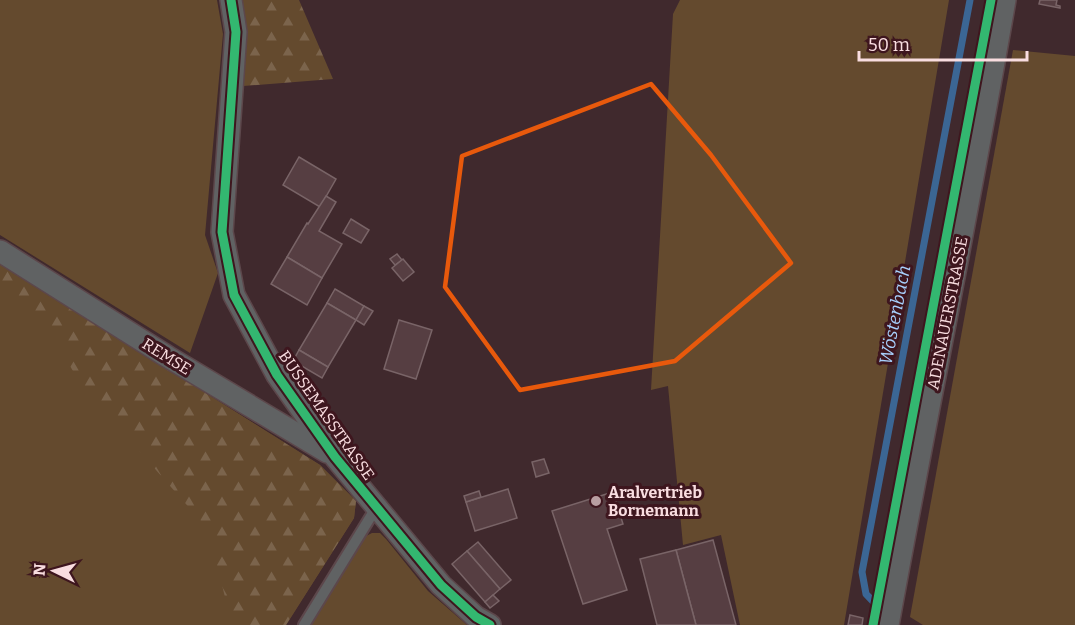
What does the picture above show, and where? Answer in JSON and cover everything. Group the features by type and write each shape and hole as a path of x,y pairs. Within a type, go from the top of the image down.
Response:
{"street":[{"name":"BUSSEMASSTRASSE","path":"231,0 236,32 222,232 234,295 277,375 335,457 441,585 476,617 490,625"},
{"name":"ADENAUERSTRASSE","path":"888,625 1005,0"},
{"name":"REMSE","path":"0,251 178,363 335,457"}],"lane":[{"path":"303,625 376,508"}],"highlighted area":[{"path":"651,84 711,155 791,263 675,361 520,390 445,287 462,156"}],"green space":[{"path":"0,0 217,0 223,34 205,235 218,273 190,353 0,235"},
{"path":"240,0 299,0 333,79 243,86 245,29"},
{"path":"680,0 949,0 844,625 740,625 721,535 683,545 668,386 651,390 673,14"},
{"path":"1013,50 1075,56 1075,625 923,625 910,617"},
{"path":"0,264 320,465 356,501 354,518 286,625 0,625"},
{"path":"0,264 320,465 356,501 354,518 286,625 232,625 208,529 82,386 40,316 0,288"},
{"path":"380,533 428,591 467,625 311,625 366,536"}],"building":[{"path":"1040,0 1057,0 1056,5 1060,8 1039,4"},
{"path":"299,157 336,179 320,207 283,185"},
{"path":"326,196 336,202 319,231 342,244 322,278 287,257"},
{"path":"351,219 369,230 361,243 343,233"},
{"path":"397,254 402,260 395,265 390,259"},
{"path":"287,257 322,278 307,305 271,284"},
{"path":"403,259 414,272 403,281 392,268"},
{"path":"335,289 364,306 356,320 327,303"},
{"path":"327,303 356,320 328,367 299,350"},
{"path":"364,306 373,311 364,325 356,320"},
{"path":"399,320 432,330 416,379 384,369"},
{"path":"299,350 328,367 322,378 293,361"},
{"path":"544,459 549,473 536,477 532,462"},
{"path":"508,489 517,518 475,531 466,502"},
{"path":"479,491 481,497 466,502 464,496"},
{"path":"613,492 623,524 607,529 627,590 583,604 552,511"},
{"path":"713,540 736,625 696,625 676,550"},
{"path":"478,542 511,580 500,589 467,551"},
{"path":"676,550 696,625 657,625 640,559"},
{"path":"467,551 500,589 485,602 452,564"},
{"path":"493,595 499,601 490,608 485,602"},
{"path":"850,615 863,618 862,625 848,625"}],"waterway":[{"name":"Wöstenbach","path":"886,615 866,594 862,572 970,0"}],"cycle path":[{"path":"231,0 236,32 222,232 234,295 277,375 335,457 441,585 476,617 490,625"},
{"path":"873,625 991,0"}],"place":[{"name":"Aralvertrieb Bornemann","path":"596,501"}]}
